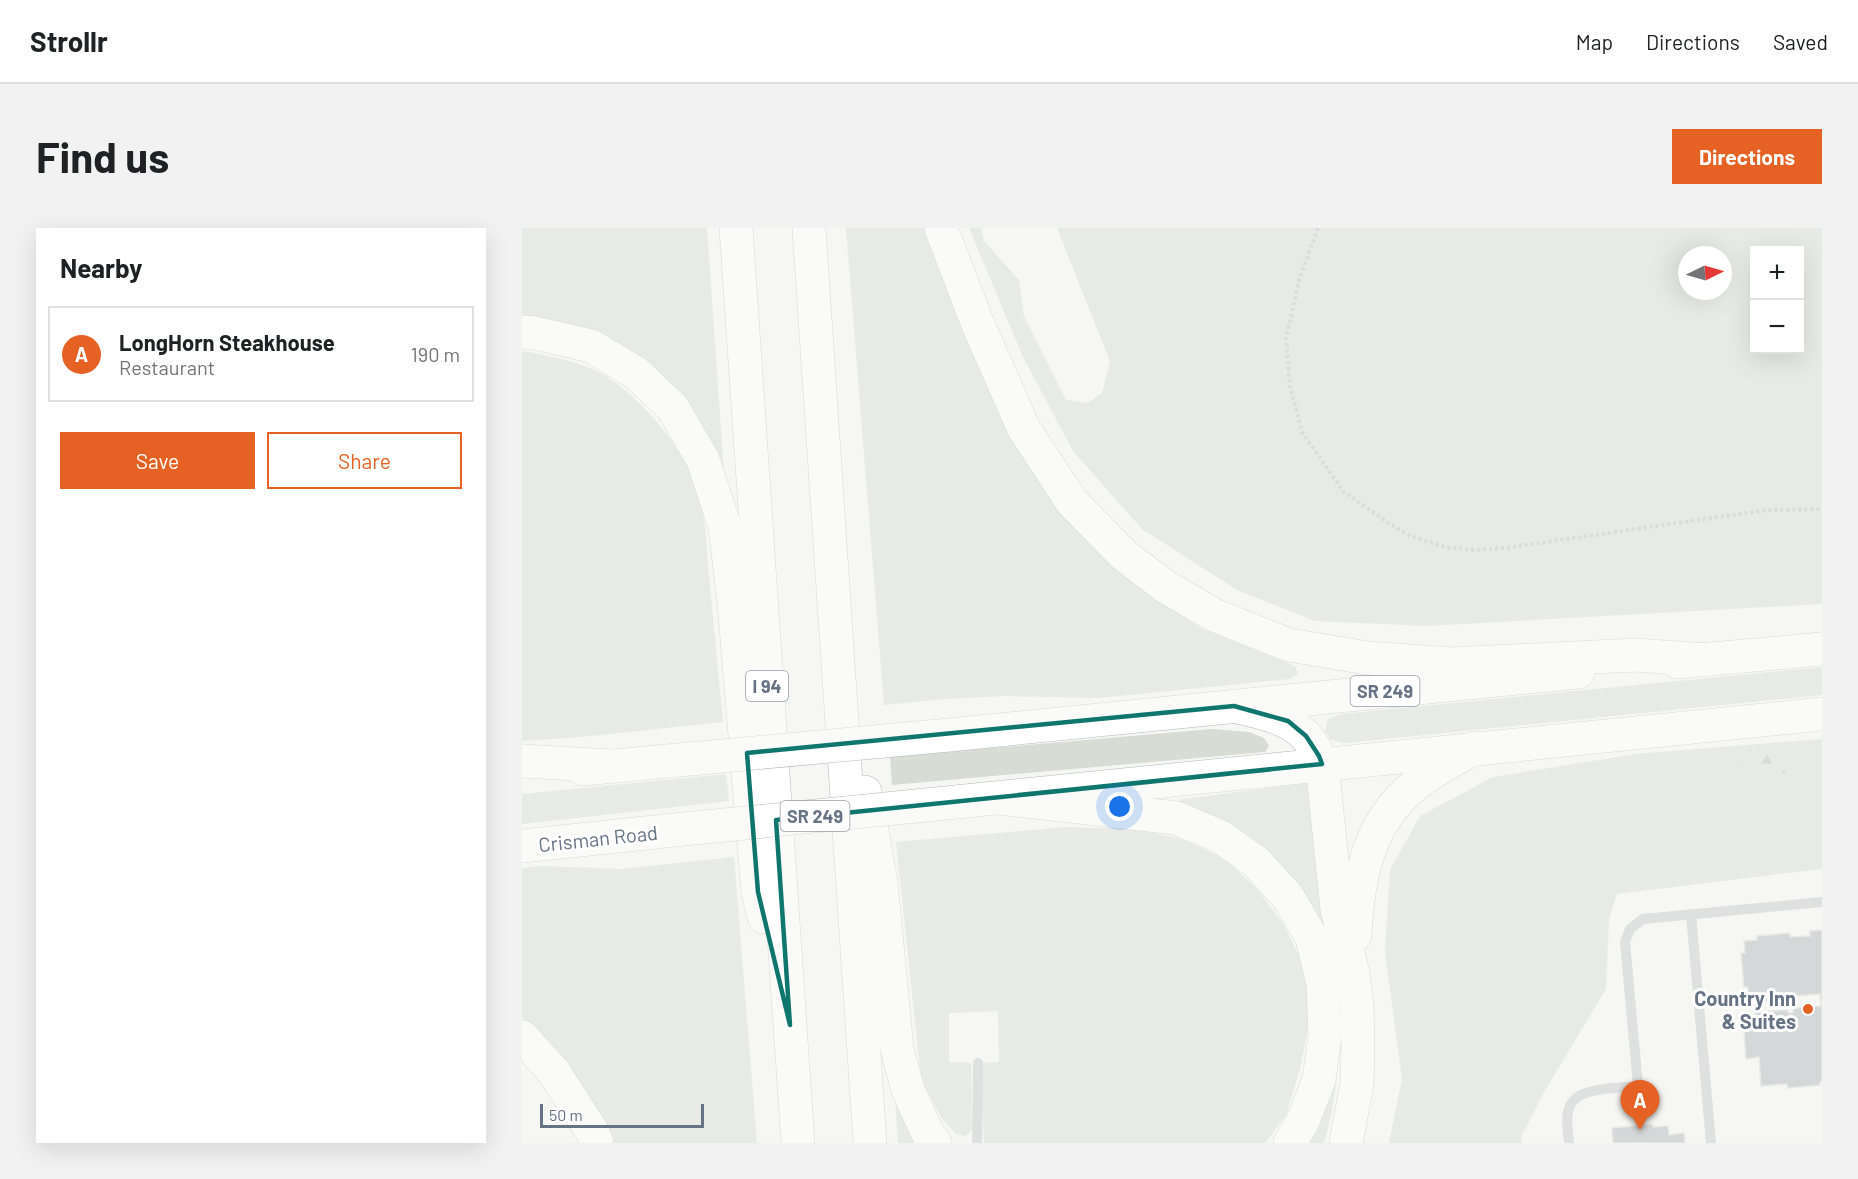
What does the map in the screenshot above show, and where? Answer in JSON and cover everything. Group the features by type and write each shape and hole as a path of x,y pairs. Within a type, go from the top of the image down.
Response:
{"main road":[{"name":"I 94","path":"736,228 798,1143"},
{"path":"809,228 870,1143"},
{"path":"941,228 977,322 1024,429 1072,502 1124,555 1166,588 1214,615 1289,645 1366,658 1452,664 1635,655 1707,660"},
{"path":"522,332 591,346 636,373 674,408 704,460 725,527 734,602 758,892 790,1025"},
{"path":"836,623 881,882 897,1049 908,1090 928,1134 935,1143"},
{"name":"SR 249","path":"522,775 1822,649"},
{"path":"1234,706 1278,717 1298,728 1306,736 1322,764 1337,909 1353,973 1357,1005 1359,1048 1354,1102 1346,1143"},
{"name":"SR 249","path":"1000,798 1822,714"},
{"path":"1353,973 1356,905 1364,863 1378,829 1408,791 1429,775 1475,748"},
{"path":"522,761 612,766"},
{"path":"1000,798 1176,818 1221,837 1256,862 1288,897 1312,938 1323,984 1326,1036 1319,1080 1303,1121 1290,1143"},
{"name":"Crisman Road","path":"522,846 1000,798"},
{"path":"522,1037 554,1072 597,1143"}],"lane":[{"path":"1569,1143 1567,1120 1572,1101 1585,1092 1638,1086 1625,942 1630,929 1643,919 1822,902"},
{"path":"1691,914 1711,1143"},
{"path":"977,1143 978,1063"}],"path":[{"path":"1318,228 1299,280 1286,339 1290,386 1302,432 1343,490 1410,536 1445,547 1477,550 1505,548 1767,510 1822,509"}],"highlighted area":[{"path":"1234,706 1288,721 1306,736 1319,756 1322,764 776,820 790,1025 758,892 747,753"}],"green space":[{"path":"522,228 707,228 724,473 700,420 663,375 622,346 522,316"},
{"path":"846,228 931,228 1043,485 1090,545 1141,588 1200,628 1295,666 1298,674 1290,679 1099,698 1005,696 884,705"},
{"path":"969,228 981,228 984,241 1019,280 1024,316 1066,400 1088,403 1102,393 1110,361 1057,228 1822,228 1822,604 1426,626 1315,621 1237,590 1142,529 1073,451 1023,357"},
{"path":"522,351 575,363 607,377 639,403 680,453 696,486 704,519 723,722 522,741"},
{"path":"1822,667 1822,695 1345,743 1331,740 1325,731 1328,719 1341,714"},
{"path":"1212,729 1249,732 1264,738 1269,746 1265,752 892,785 890,757"},
{"path":"1822,739 1822,869 1617,894 1609,919 1606,989 1543,1094 1521,1137 1522,1143 1389,1143 1402,1079 1385,952 1390,870 1420,816 1493,777 1635,754"},
{"path":"1769,753 1788,760 1789,774 1752,769 1736,782 1732,766 1751,756"},
{"path":"726,774 729,801 522,824 522,794"},
{"path":"1313,782 1332,953 1179,801"},
{"path":"1067,827 1132,829 1178,838 1224,858 1256,888 1282,922 1302,962 1308,997 1308,1030 1300,1069 1286,1115 1265,1143 984,1143 980,1063 999,1062 998,1011 949,1013 949,1062 971,1063 972,1129 966,1136 956,1134 941,1117 921,1079 896,842"},
{"path":"734,857 757,1143 610,1143 544,1038 522,1018 522,868 540,866 621,869"},
{"path":"1336,1060 1333,1102 1324,1143 1302,1143"},
{"path":"895,1097 915,1143 898,1143"}],"building":[{"name":"Country Inn & Suites","path":"1822,930 1822,1081 1820,1085 1788,1088 1787,1084 1761,1086 1759,1057 1746,1059 1743,1017 1756,1016 1755,1012 1788,1010 1788,1013 1793,1013 1793,1008 1821,1006 1820,994 1796,996 1797,1000 1762,1003 1762,997 1749,998 1748,987 1744,987 1741,953 1745,953 1744,941 1757,940 1757,936 1790,933 1790,937 1810,936 1810,931"},
{"path":"1653,1124 1653,1127 1668,1126 1669,1135 1684,1133 1685,1143 1613,1143 1612,1128"}],"place":[{"name":"Country Inn & Suites","path":"1808,1009"},
{"name":"LongHorn Steakhouse","path":"1640,1130"}]}
